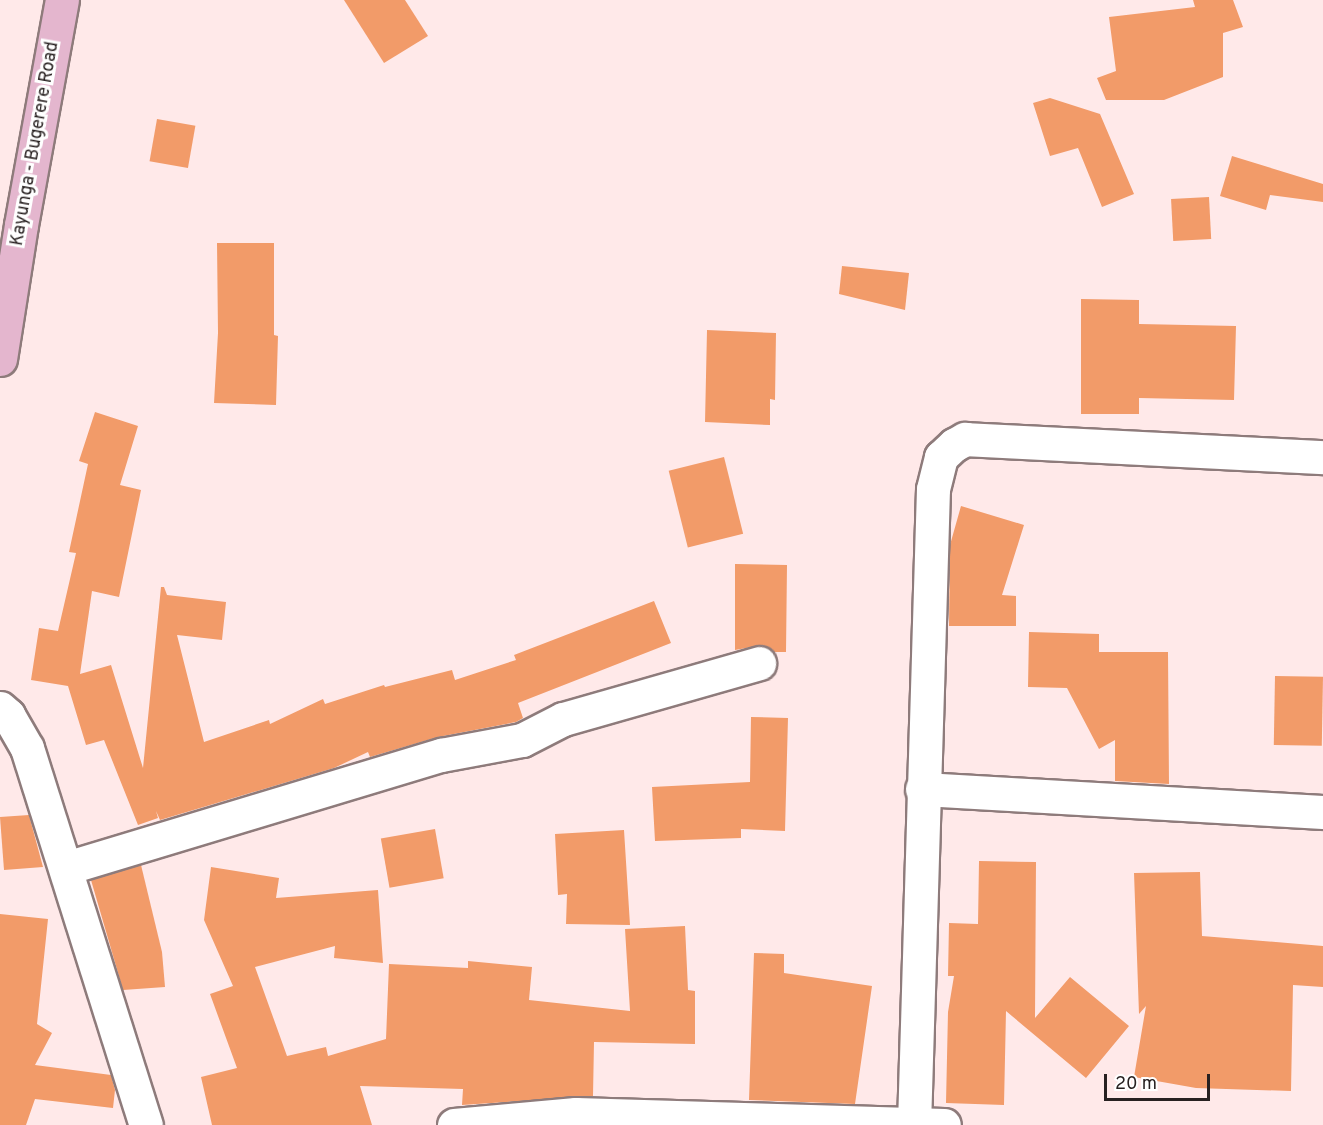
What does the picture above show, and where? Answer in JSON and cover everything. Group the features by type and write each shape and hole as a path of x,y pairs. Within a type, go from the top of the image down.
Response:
{"main road":[{"name":"Kayunga - Bugerere Road","path":"0,359 21,225 62,0"}],"street":[{"path":"454,1125 576,1114 924,1125 922,789 933,489 941,457 954,445 966,439 981,439 1323,457"},
{"path":"66,868 441,755 522,740 563,719 759,663"},
{"path":"0,708 8,715 27,748 146,1125"},
{"path":"922,789 1323,812"}],"building":[{"path":"344,0 405,0 428,36 384,63"},
{"path":"1193,0 1233,0 1243,27 1223,33 1223,77 1164,100 1106,100 1097,78 1116,71 1109,17 1195,7"},
{"path":"1050,98 1100,114 1134,194 1102,207 1078,148 1050,156 1033,103"},
{"path":"157,119 195,126 188,168 150,161"},
{"path":"1232,156 1323,184 1323,202 1270,195 1266,210 1220,196"},
{"path":"1209,197 1211,239 1173,241 1171,199"},
{"path":"217,243 274,243 274,335 278,336 276,405 214,403 218,333"},
{"path":"842,266 909,273 905,310 839,294"},
{"path":"1081,299 1139,300 1139,324 1236,326 1234,400 1139,398 1139,414 1081,414"},
{"path":"707,330 776,333 775,400 770,399 770,425 705,422"},
{"path":"95,412 138,426 120,485 141,490 119,597 92,591 80,674 111,665 143,768 161,587 164,587 167,595 226,602 222,640 177,635 204,742 269,720 270,724 323,699 325,704 384,685 385,687 452,670 455,680 516,660 514,655 654,601 671,643 518,703 523,718 516,722 438,737 370,757 368,752 334,768 160,820 156,811 158,818 138,825 104,740 86,745 68,686 31,680 39,628 58,631 76,553 69,552 88,464 79,461"},
{"path":"724,457 743,534 688,547 669,471"},
{"path":"961,506 1024,525 1002,595 1016,596 1016,626 949,626 950,545"},
{"path":"735,564 787,565 786,652 773,652 763,645 735,650"},
{"path":"1029,632 1099,634 1099,652 1168,652 1169,784 1115,781 1115,740 1099,749 1067,688 1028,687"},
{"path":"1275,676 1323,677 1322,746 1274,745"},
{"path":"751,717 788,718 785,831 741,829 741,838 655,841 652,787 750,782"},
{"path":"29,815 43,867 4,870 0,817"},
{"path":"435,829 444,878 390,888 381,839"},
{"path":"624,830 630,925 566,924 567,894 558,895 555,834"},
{"path":"979,861 1036,862 1035,1018 1070,977 1129,1026 1086,1078 1006,1011 1004,1105 946,1103 948,1012 954,976 948,976 949,923 978,924"},
{"path":"141,865 162,952 165,987 123,990 91,880"},
{"path":"211,867 279,878 276,898 378,890 383,963 334,958 335,946 255,967 287,1056 326,1047 328,1056 386,1039 389,964 468,968 468,961 532,967 529,1000 630,1011 625,929 685,926 688,990 695,991 695,1044 594,1042 593,1096 462,1105 463,1089 360,1086 372,1125 212,1125 201,1077 237,1068 210,994 233,986 204,920"},
{"path":"1200,872 1202,936 1323,946 1323,987 1293,985 1291,1091 1196,1088 1134,1077 1146,1006 1139,1014 1134,873"},
{"path":"0,914 48,919 37,1024 52,1033 35,1065 111,1075 115,1090 113,1108 35,1099 26,1125 0,1125"},
{"path":"754,953 784,954 784,973 872,986 855,1104 749,1100"}]}
